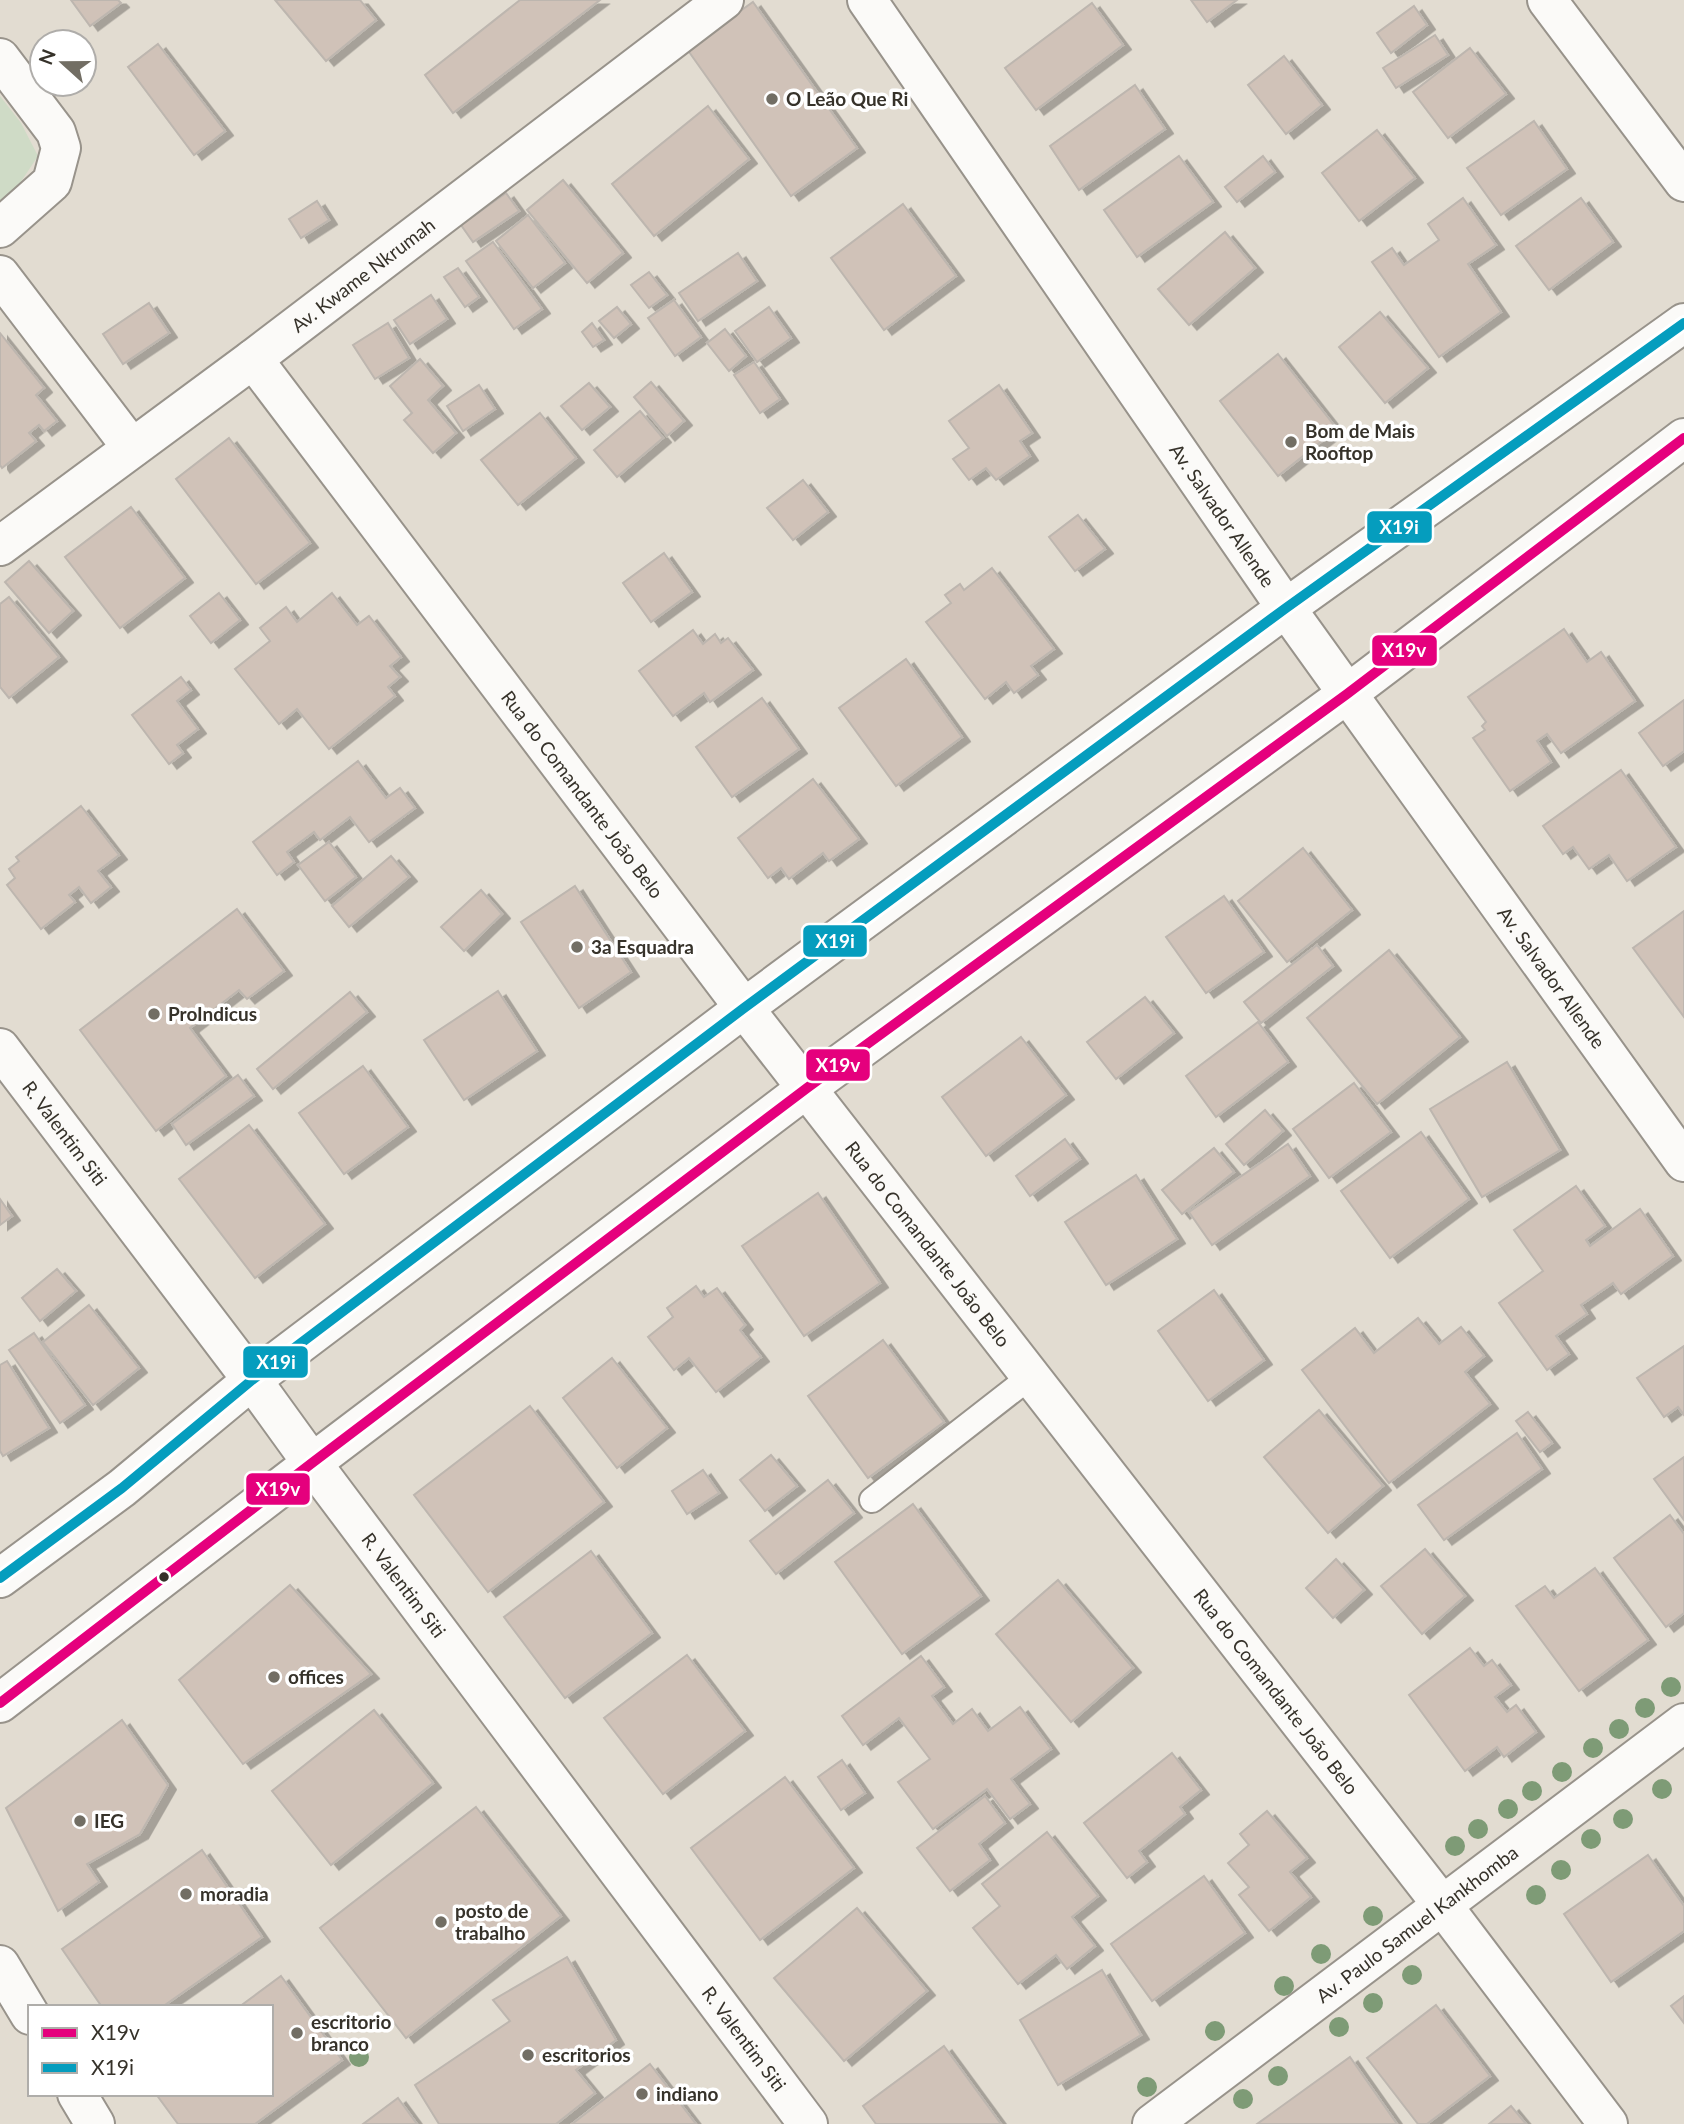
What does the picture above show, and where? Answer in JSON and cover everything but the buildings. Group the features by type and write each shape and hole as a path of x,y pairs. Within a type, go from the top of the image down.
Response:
{"street":[{"name":"Av. Kwame Nkrumah","path":"0,546 253,359 724,0"},
{"name":"Av. Salvador Allende","path":"867,0 1286,608 1684,1162"},
{"path":"1547,0 1684,182"},
{"path":"0,58 56,132 61,148 52,182 0,228"},
{"path":"0,275 132,448"},
{"path":"0,1578 122,1488 252,1380 744,1008 1286,608 1684,323"},
{"name":"Rua do Comandante João Belo","path":"253,359 744,1008 1443,1906 1608,2124"},
{"path":"0,1703 312,1462 807,1088 1347,694 1684,438"},
{"name":"R. Valentim Siti","path":"0,1048 252,1380 808,2124"},
{"name":"Av. Paulo Samuel Kankhomba","path":"1153,2124 1684,1723"},
{"path":"0,1965 28,2012"},
{"path":"78,2096 95,2124"}],"lane":[{"path":"872,1500 1031,1376"}],"green space":[{"path":"0,96 21,123 38,156 10,198 0,204"}],"transit line":[{"name":"X19i","path":"0,1578 122,1488 252,1380 744,1008 1286,608 1684,323"},
{"name":"X19v","path":"0,1703 807,1088 1347,694 1684,438"}],"place":[{"name":"O Leão Que Ri","path":"772,99"},
{"name":"Bom de Mais Rooftop","path":"1291,442"},
{"name":"3a Esquadra","path":"577,947"},
{"name":"ProIndicus","path":"154,1014"},
{"name":"offices","path":"274,1677"},
{"name":"IEG","path":"80,1821"},
{"name":"moradia","path":"186,1894"},
{"name":"posto de trabalho","path":"441,1922"},
{"name":"escritorio branco","path":"297,2033"},
{"name":"escritorios","path":"528,2055"},
{"name":"indiano","path":"642,2094"}]}
